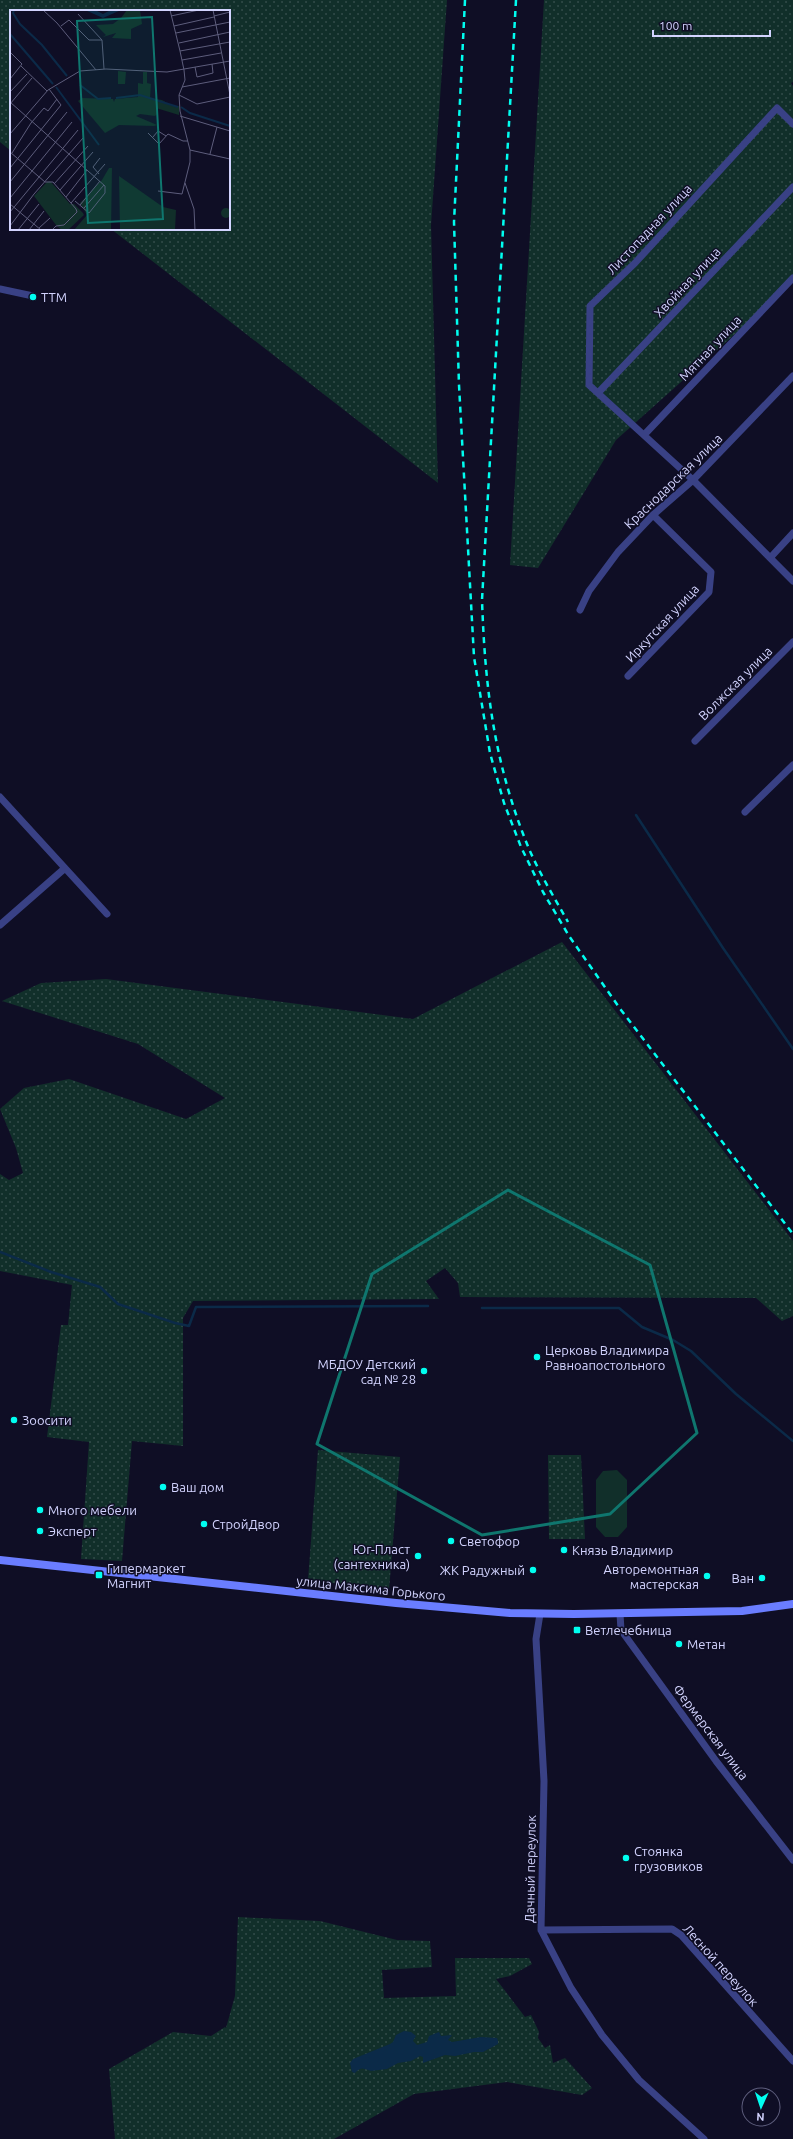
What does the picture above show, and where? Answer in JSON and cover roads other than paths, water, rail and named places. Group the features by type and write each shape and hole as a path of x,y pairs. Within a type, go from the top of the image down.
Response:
{"main road":[{"name":"улица Максима Горького","path":"0,1560 396,1603 540,1614 742,1611 793,1604"}],"street":[{"name":"Листопадная улица","path":"598,393 589,385 590,306 635,263 777,108 793,124"},
{"name":"Хвойная улица","path":"598,393 793,187"},
{"name":"Мятная улица","path":"644,435 793,278"},
{"path":"0,289 33,296"},
{"name":"Краснодарская улица","path":"580,610 589,591 611,562 653,515 693,480 793,376"},
{"path":"598,393 693,480 793,581"},
{"name":"Иркутская улица","path":"628,676 709,592 711,572 653,515"},
{"path":"770,558 793,533"},
{"name":"Волжская улица","path":"695,741 793,642"},
{"path":"745,812 793,765"},
{"path":"0,797 64,869 107,914"},
{"path":"0,924 64,869"},
{"name":"Дачный переулок","path":"540,1614 536,1639 544,1781 541,1930 571,1988 602,2035 639,2080 704,2139"},
{"name":"Фермерская улица","path":"620,1614 621,1630 716,1761 793,1860"},
{"name":"Лесной переулок","path":"541,1930 672,1929 681,1935 793,2061"}],"water":[{"path":"404,2031 411,2032 416,2036 413,2041 417,2045 427,2042 429,2036 439,2032 441,2036 452,2035 448,2040 452,2042 481,2037 497,2038 498,2044 483,2052 474,2052 455,2056 445,2055 423,2063 423,2057 420,2056 411,2061 398,2063 387,2069 371,2071 359,2069 355,2073 352,2072 350,2063 353,2059 390,2044 393,2042 396,2035"}],"waterway":[{"path":"636,815 723,948 793,1049"},
{"path":"0,1252 51,1272 100,1287 118,1304 175,1323 189,1326 196,1307 428,1306"},
{"path":"482,1308 619,1308 642,1327 673,1340 691,1351 736,1394 793,1441"}],"railway":[{"path":"465,0 454,222 459,385 474,657 490,753 504,803 521,847 543,892 569,936 621,1010 793,1234"},
{"path":"516,0 482,600 483,632 493,724 506,784 531,854 568,922"}],"place":[{"name":"ТТМ","path":"33,297"},
{"name":"Церковь Владимира Равноапостольного","path":"537,1357"},
{"name":"МБДОУ Детский сад № 28","path":"424,1371"},
{"name":"Зоосити","path":"14,1420"},
{"name":"Ваш дом","path":"163,1487"},
{"name":"Много мебели","path":"40,1510"},
{"name":"СтройДвор","path":"204,1524"},
{"name":"Эксперт","path":"40,1531"},
{"name":"Светофор","path":"451,1541"},
{"name":"Князь Владимир","path":"564,1550"},
{"name":"Юг-Пласт (сантехника)","path":"418,1556"},
{"name":"ЖК Радужный","path":"533,1570"},
{"name":"Гипермаркет Магнит","path":"99,1575"},
{"name":"Авторемонтная мастерская","path":"707,1576"},
{"name":"Ван","path":"762,1578"},
{"name":"Ветлечебница","path":"577,1630"},
{"name":"Метан","path":"679,1644"},
{"name":"Стоянка грузовиков","path":"626,1858"}]}
